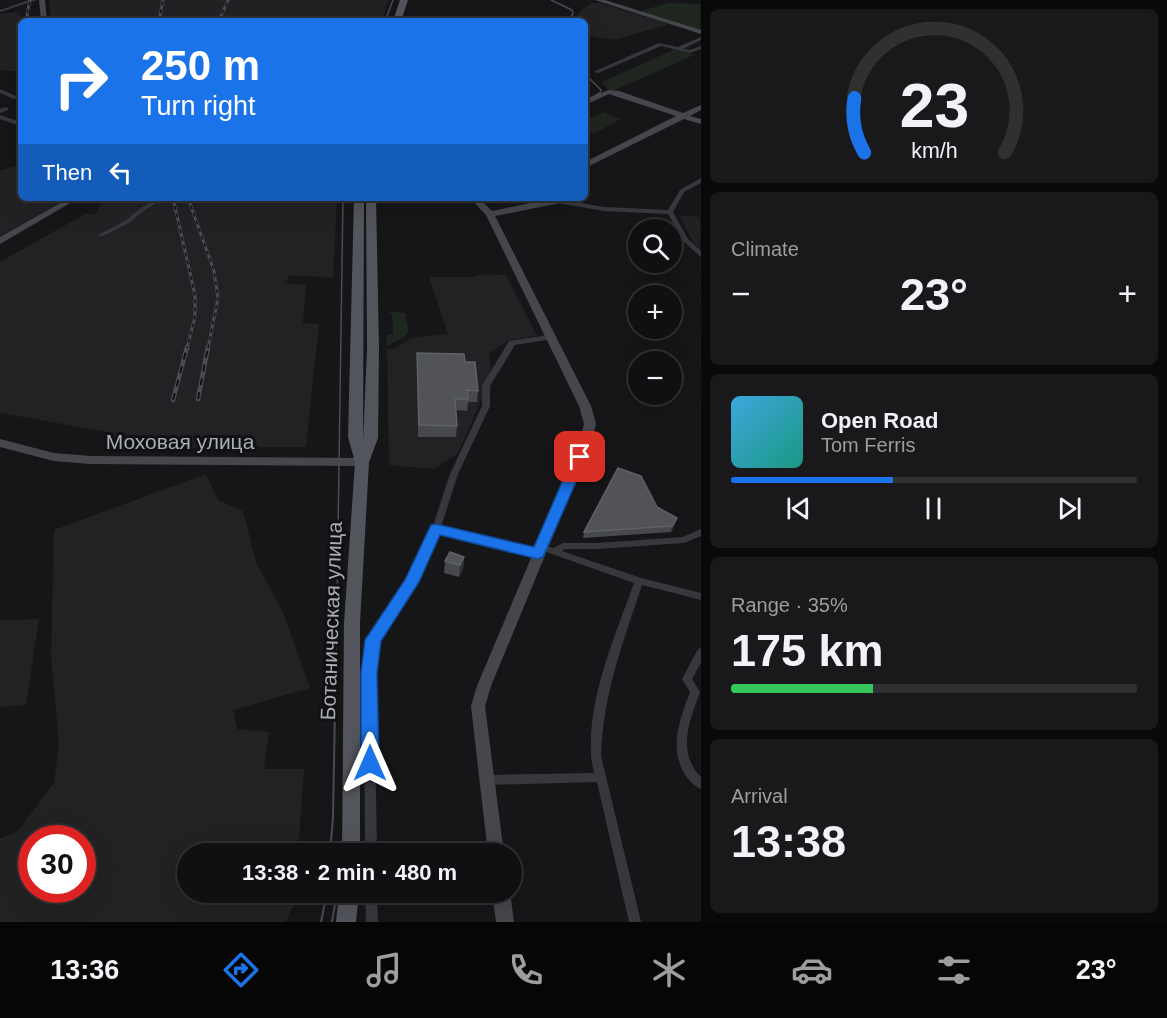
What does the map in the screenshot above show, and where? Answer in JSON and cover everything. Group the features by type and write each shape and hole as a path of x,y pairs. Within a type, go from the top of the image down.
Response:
{"main road":[{"path":"42,0 44,18"},
{"path":"398,18 404,0"},
{"path":"407,18 412,0"},
{"path":"598,0 700,32"},
{"path":"588,102 608,92 700,122"},
{"path":"588,163 700,107"},
{"path":"0,241 70,201"},
{"name":"Ботаническая улица","path":"359,201 355,438 362,462"},
{"name":"Ботаническая улица","path":"351,843 352,623 362,462 371,436 372,201"},
{"path":"477,201 490,214 549,337 583,400 590,424 583,449 484,686 478,706 479,733 495,843"},
{"path":"490,214 548,201"},
{"name":"Моховая улица","path":"0,444 54,457 91,460 362,462"},
{"path":"346,922 348,903"},
{"path":"502,903 505,922"}],"street":[{"path":"0,11 35,0"},
{"path":"680,48 700,38"},
{"path":"596,72 661,44 690,52 700,47"},
{"path":"0,84 4,85 0,91 14,97"},
{"path":"0,117 18,122"},
{"path":"670,212 682,191 700,180"},
{"path":"101,235 127,222 140,210 156,201"},
{"path":"567,201 604,208 670,212"},
{"path":"670,212 686,240 700,255"},
{"path":"371,843 369,673 373,640 412,582 436,529 454,474 486,406 486,386 495,370 512,343 549,337"},
{"path":"436,529 554,552 639,581 700,597"},
{"path":"554,552 563,546 684,540 700,532"},
{"path":"635,922 596,756 596,734 603,688 639,581"},
{"path":"700,652 687,679 694,692 681,735 682,756 686,768 700,785"},
{"path":"487,780 601,777"},
{"path":"371,903 372,922"}],"shaded area":[{"path":"49,0 389,0 382,18 350,18 354,13 349,18 51,18"},
{"path":"592,3 600,3 669,24 614,40 588,36 588,18 576,18 580,11"},
{"path":"669,3 700,4 700,30 640,11"},
{"path":"15,12 19,13 21,18 18,18 18,72 0,70 0,14"},
{"path":"675,49 694,55 613,91 607,89 602,82"},
{"path":"603,112 620,119 594,134 588,131 588,120"},
{"path":"14,166 18,168 18,201 63,201 0,236 0,171"},
{"path":"102,201 337,201 333,278 290,275 284,283 306,285 303,323 319,324 306,447 109,448 114,433 0,413 0,262 85,214 96,214"},
{"path":"679,215 700,217 700,250 694,244"},
{"path":"483,274 506,275 537,336 507,341 489,353 492,376 458,453 434,469 389,465 387,349 393,349 411,338 448,334 429,277 475,277"},
{"path":"386,311 405,313 409,332 387,346 386,335 393,334 392,314"},
{"path":"206,474 218,500 243,511 256,562 283,612 310,688 233,710 237,729 269,732 264,769 304,769 299,843 177,843 177,903 294,903 286,922 0,922 0,839 18,830 18,903 96,903 96,825 23,825 54,783 59,745 51,655 54,530"},
{"path":"39,619 26,705 0,707 0,620"}],"building":[{"path":"417,353 464,354 465,362 475,362 478,391 467,390 468,399 455,399 457,426 419,425"},
{"path":"618,468 641,476 657,507 677,518 672,526 584,532"},
{"path":"450,552 464,557 460,565 445,561"}],"tram line":[{"path":"386,18 393,0"},
{"path":"551,0 572,10 573,14 570,18"},
{"path":"588,77 601,90 600,93 588,99"},
{"path":"337,600 343,201"},
{"path":"331,843 337,598"},
{"path":"321,922 325,903"},
{"path":"332,922 335,903"}],"railway":[{"path":"28,18 30,0"},
{"path":"160,18 163,0"},
{"path":"220,18 228,0"},
{"path":"174,201 195,295 195,317 187,348"},
{"path":"189,201 214,271 218,298 208,348"},
{"path":"173,400 187,347"},
{"path":"198,399 208,347"}],"route":[{"path":"370,763 369,673 373,640 412,582 436,529 538,554 580,457"}]}
